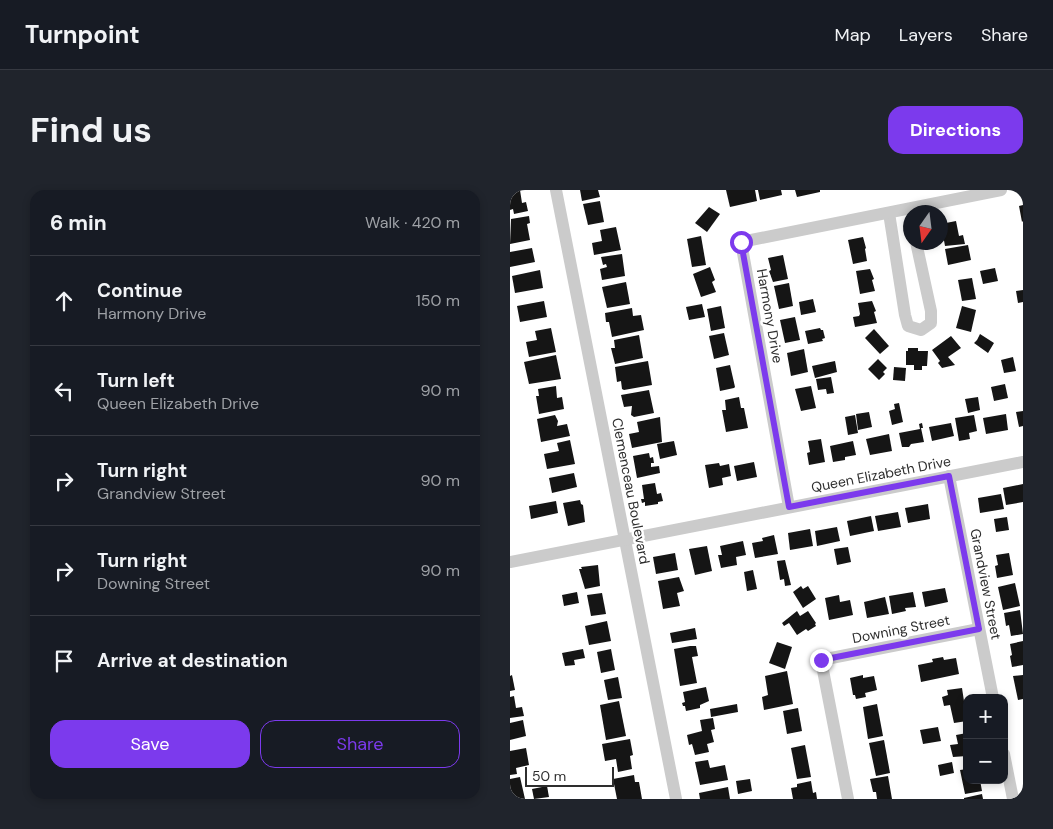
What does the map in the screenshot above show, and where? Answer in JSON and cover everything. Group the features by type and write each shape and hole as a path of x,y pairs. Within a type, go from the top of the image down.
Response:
{"street":[{"name":"Clemenceau Boulevard","path":"556,190 676,799"},
{"name":"Harmony Drive","path":"943,205 1000,190"},
{"name":"Harmony Drive","path":"789,507 741,242 888,213 903,214"},
{"path":"888,213 908,326 921,330 931,323 931,311 918,250"},
{"name":"Queen Elizabeth Drive","path":"510,562 1023,462"},
{"name":"Grandview Street","path":"949,476 992,694"},
{"name":"Downing Street","path":"848,799 821,660 979,629"},
{"path":"1008,774 1013,799"}],"building":[{"path":"510,190 520,190 522,203 526,202 528,211 514,214 513,209 510,210"},
{"path":"580,190 598,190 600,197 582,201"},
{"path":"726,190 755,190 757,201 730,207"},
{"path":"758,190 781,190 782,195 760,200"},
{"path":"795,190 820,190 820,192 797,197"},
{"path":"600,201 604,222 588,225 583,204"},
{"path":"1023,205 1023,221 1022,222 1019,206"},
{"path":"709,207 720,214 707,232 695,223"},
{"path":"529,216 530,223 527,224 530,240 510,244 511,219"},
{"path":"956,221 959,236 963,235 965,244 948,246 948,223"},
{"path":"616,227 621,250 594,255 592,243 602,241 600,230"},
{"path":"701,236 706,265 692,267 687,239"},
{"path":"863,237 867,261 853,264 848,240"},
{"path":"968,245 971,260 948,265 945,250"},
{"path":"532,248 535,262 510,267 510,252"},
{"path":"622,254 625,276 602,280 600,269 607,267 606,264 603,265 601,257"},
{"path":"783,255 788,279 773,282 769,271 771,270 768,258"},
{"path":"710,267 715,280 712,282 716,292 701,297 693,274"},
{"path":"995,268 998,281 983,284 980,271"},
{"path":"870,269 874,279 872,280 875,291 860,294 856,271"},
{"path":"540,270 543,288 515,293 512,276"},
{"path":"972,278 976,299 962,301 958,280"},
{"path":"626,282 630,304 607,308 602,287"},
{"path":"789,283 793,306 779,309 774,286"},
{"path":"1023,290 1023,302 1018,303 1016,291"},
{"path":"813,299 816,312 801,315 799,302"},
{"path":"544,301 547,317 520,322 517,306"},
{"path":"872,301 876,311 874,312 877,323 855,327 853,317 860,314 858,303"},
{"path":"702,304 705,317 689,320 686,307"},
{"path":"721,306 725,328 711,331 707,309"},
{"path":"962,306 976,310 971,332 956,328"},
{"path":"632,308 633,316 641,315 644,330 612,337 609,322 606,322 605,313"},
{"path":"795,317 800,340 785,343 780,320"},
{"path":"551,328 556,352 529,357 526,342 537,340 535,331"},
{"path":"820,328 823,330 825,338 822,339 823,341 808,344 805,331"},
{"path":"874,329 889,346 880,354 865,338"},
{"path":"724,333 729,355 714,359 709,336"},
{"path":"980,334 994,343 988,353 974,343"},
{"path":"639,335 643,358 615,364 611,348 615,348 614,340"},
{"path":"951,336 961,348 948,357 955,365 942,368 938,363 940,361 932,350"},
{"path":"908,348 928,351 927,366 922,366 922,370 914,370 914,365 906,365 906,351 908,351"},
{"path":"804,349 808,372 791,376 787,353"},
{"path":"556,355 561,379 529,384 524,362"},
{"path":"1013,357 1016,371 1004,373 1001,360"},
{"path":"878,359 887,368 883,372 885,374 879,380 868,369"},
{"path":"648,361 652,385 622,389 621,381 617,382 615,367"},
{"path":"835,361 837,372 815,378 812,366"},
{"path":"730,365 735,387 720,391 716,368"},
{"path":"894,367 906,368 905,381 893,380"},
{"path":"831,377 834,393 827,394 826,389 818,390 816,379"},
{"path":"1005,384 1008,398 994,401 991,387"},
{"path":"556,386 557,398 562,397 564,409 539,414 536,396 539,396 538,389"},
{"path":"811,386 816,408 801,411 795,389"},
{"path":"649,390 654,413 634,417 631,415 632,406 624,407 621,395"},
{"path":"739,397 741,408 744,408 748,428 726,432 722,410 726,410 725,400"},
{"path":"978,397 980,410 968,413 965,399"},
{"path":"899,403 903,422 892,425 889,411 895,409 894,404"},
{"path":"1023,411 1023,426 1019,427 1016,412"},
{"path":"869,412 872,427 858,430 856,414"},
{"path":"1006,414 1008,430 986,434 983,418"},
{"path":"555,415 558,421 557,426 567,424 570,436 541,442 537,419"},
{"path":"855,415 858,433 848,435 845,417"},
{"path":"974,415 977,431 969,433 970,439 959,441 955,418"},
{"path":"660,417 662,442 632,448 629,434 639,432 637,422"},
{"path":"922,423 923,428 921,428 924,442 911,444 909,447 902,447 899,433 920,429 919,424"},
{"path":"951,423 954,436 932,441 929,427"},
{"path":"889,434 892,451 870,455 866,439"},
{"path":"821,439 825,462 809,465 807,453 810,452 808,441"},
{"path":"570,440 575,464 547,469 544,454 559,451 557,443"},
{"path":"674,441 677,455 660,459 657,444"},
{"path":"853,441 856,455 845,457 845,460 833,462 830,446"},
{"path":"649,453 650,458 653,457 654,463 651,463 651,467 659,466 660,473 637,478 633,456"},
{"path":"754,462 757,477 737,481 734,466"},
{"path":"719,463 720,466 729,464 731,476 722,478 723,485 709,488 705,465"},
{"path":"574,473 577,487 552,493 549,478"},
{"path":"655,483 657,494 661,493 663,501 658,502 658,504 645,506 645,502 642,503 641,499 644,499 642,485"},
{"path":"1023,484 1023,502 1006,505 1003,488"},
{"path":"1001,494 1004,509 980,513 978,498"},
{"path":"580,500 583,505 585,522 568,526 563,503"},
{"path":"556,501 558,513 531,519 529,506"},
{"path":"928,504 930,519 908,523 905,508"},
{"path":"898,512 901,527 878,531 875,516"},
{"path":"871,516 874,531 850,536 847,521"},
{"path":"1007,517 1009,530 996,532 994,519"},
{"path":"837,527 840,541 817,546 815,531"},
{"path":"810,529 813,546 790,550 788,533"},
{"path":"774,535 778,554 755,558 752,543 763,541 762,538"},
{"path":"743,541 746,555 736,557 737,565 721,568 718,555 722,555 720,546"},
{"path":"707,546 712,571 695,575 689,549"},
{"path":"848,547 851,562 837,565 834,549"},
{"path":"675,553 678,570 656,574 653,557"},
{"path":"1009,553 1013,575 997,578 995,566 998,565 996,555"},
{"path":"785,560 791,585 785,586 784,579 780,580 777,561"},
{"path":"598,565 600,586 585,589 579,569 582,569 581,567"},
{"path":"753,570 757,589 747,591 744,572"},
{"path":"679,577 684,591 677,593 680,606 663,609 658,581"},
{"path":"1015,583 1020,606 1003,610 998,587"},
{"path":"801,586 803,589 808,586 816,599 803,608 793,592"},
{"path":"945,588 948,602 925,607 922,592"},
{"path":"577,592 579,603 564,606 562,595"},
{"path":"913,592 916,607 905,608 906,611 892,614 889,596"},
{"path":"602,593 606,614 591,616 587,595"},
{"path":"839,595 840,602 850,600 853,615 829,620 825,598"},
{"path":"885,597 889,614 867,618 864,602"},
{"path":"1020,610 1023,634 1011,636 1009,625 1006,626 1004,613"},
{"path":"797,611 800,616 808,611 816,626 808,631 806,629 797,635 789,623 784,626 782,623"},
{"path":"607,621 611,641 589,645 585,626"},
{"path":"695,628 697,639 672,643 670,633"},
{"path":"1023,641 1023,665 1012,667 1010,644"},
{"path":"777,642 792,647 785,669 769,663"},
{"path":"696,646 698,656 692,657 697,683 680,686 674,649"},
{"path":"583,649 585,658 574,660 575,665 565,666 562,653"},
{"path":"611,649 615,670 601,673 597,652"},
{"path":"943,657 944,660 956,658 959,674 921,682 918,665 933,662 932,659"},
{"path":"787,671 793,704 764,710 762,697 768,695 765,676"},
{"path":"512,675 515,690 510,691 510,676"},
{"path":"863,675 863,678 874,676 877,690 865,693 866,697 856,699 855,695 853,695 850,678"},
{"path":"1023,675 1023,699 1018,700 1013,676"},
{"path":"618,677 622,698 608,700 604,680"},
{"path":"706,687 709,701 700,705 700,708 686,711 682,703 685,702 683,692"},
{"path":"962,688 963,722 954,723 950,705 944,706 942,697 948,695 947,690"},
{"path":"514,696 516,708 522,707 524,716 510,718 510,697"},
{"path":"619,701 626,736 606,740 600,705"},
{"path":"737,704 738,712 711,717 710,709"},
{"path":"877,704 883,736 868,739 863,707"},
{"path":"798,708 802,731 787,734 783,711"},
{"path":"713,718 715,729 711,730 714,742 707,744 709,752 695,755 692,744 689,745 687,735 702,731 700,720"},
{"path":"523,720 526,736 510,740 510,723"},
{"path":"938,727 941,741 923,744 920,730"},
{"path":"963,734 963,756 953,757 950,745 958,744 956,735"},
{"path":"630,739 633,755 630,756 632,769 618,772 616,759 605,761 602,744"},
{"path":"884,740 890,773 876,776 869,743"},
{"path":"805,745 811,777 797,779 791,748"},
{"path":"526,748 529,765 516,768 517,774 510,775 510,751"},
{"path":"708,760 710,768 725,765 728,780 700,785 695,762"},
{"path":"952,762 954,773 940,776 938,765"},
{"path":"960,770 963,770 963,784 981,784 982,791 965,794"},
{"path":"634,775 635,782 639,782 642,799 617,799 613,779"},
{"path":"888,776 892,799 877,799 870,779"},
{"path":"520,777 525,799 510,799 510,779"},
{"path":"750,779 752,791 738,794 736,781"},
{"path":"811,781 813,793 816,792 817,799 793,799 791,788 797,787 797,784"},
{"path":"547,786 549,797 534,799 532,789"},
{"path":"728,787 730,799 700,799 699,793"},
{"path":"982,794 983,799 964,799 964,798"}],"route":[{"path":"741,242 789,507 949,476 979,629 821,660"}]}
